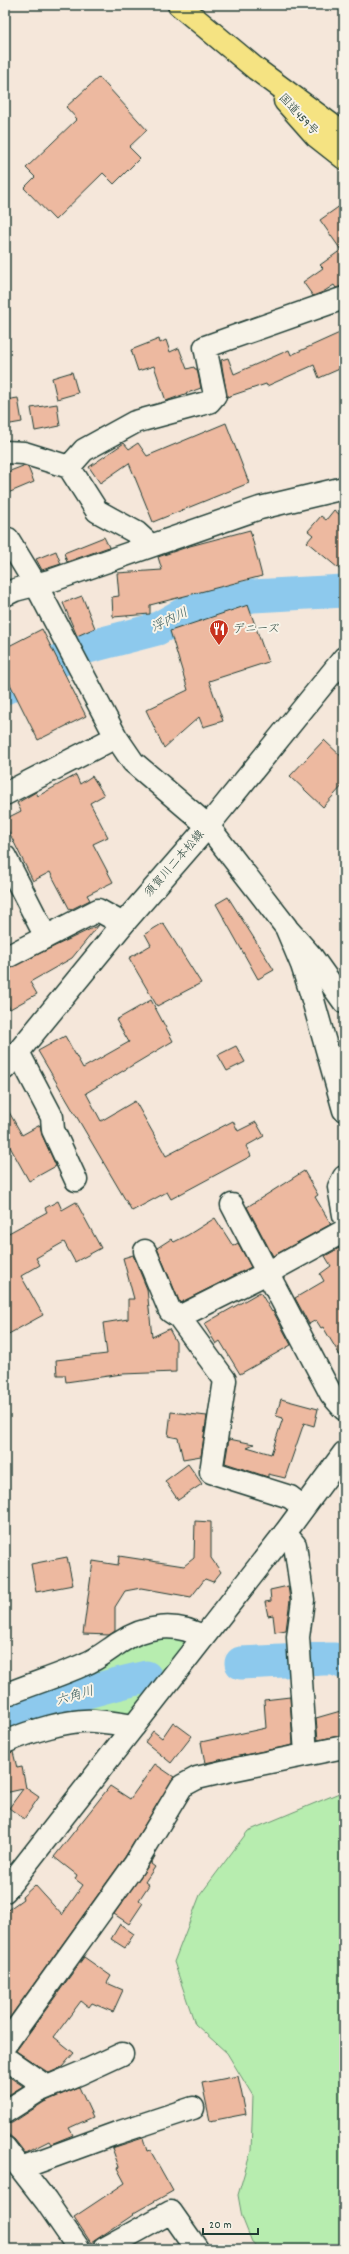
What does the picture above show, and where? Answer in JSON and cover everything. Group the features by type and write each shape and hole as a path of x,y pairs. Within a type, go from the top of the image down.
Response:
{"highway":[{"name":"国道459号","path":"179,5 256,69 344,134"},
{"name":"国道459号","path":"256,69 316,136 344,158"}],"street":[{"path":"69,467 84,450 135,422 209,402 215,395 205,347 344,298"},
{"path":"5,452 24,453 69,467 97,511 137,533 150,545"},
{"path":"5,595 15,590 36,585 260,508 344,488"},
{"path":"5,539 8,539 36,585 116,737 133,762 208,826 286,927 312,957 344,1002"},
{"name":"須賀川二本松線","path":"12,1060 123,924 208,826 344,658"},
{"path":"5,794 116,737"},
{"path":"5,857 46,937"},
{"path":"5,958 98,910 123,924"},
{"path":"286,927 302,965 311,993 344,1110"},
{"path":"12,1060 52,1117 53,1130 76,1180"},
{"path":"344,1177 339,1187 344,1215"},
{"path":"232,1205 269,1272 331,1394 344,1409"},
{"path":"180,1317 269,1272 344,1231"},
{"path":"145,1251 170,1311 180,1317 225,1380 211,1472 290,1497 303,1507"},
{"path":"5,1891 285,1533 344,1453"},
{"path":"285,1533 294,1545 303,1600 298,1637 299,1676 306,1754"},
{"path":"5,1696 86,1664 136,1634 158,1628 179,1627 190,1629 203,1637"},
{"path":"5,1742 38,1729 78,1722 93,1721 134,1726"},
{"path":"5,2045 135,1864 182,1786 197,1778 344,1747"},
{"path":"5,2112 47,2087 122,2054"},
{"path":"5,2058 47,2087"},
{"path":"21,2168 117,2133 193,2108"},
{"path":"5,2148 79,2249"},
{"path":"104,2249 171,2212 197,2249"}],"green space":[{"path":"203,1637 134,1726 93,1721 5,1742 5,1695 127,1638"},
{"path":"344,1791 344,2249 262,2249 252,2242 242,2217 238,2195 251,2151 253,2096 227,2053 195,2024 174,1962 200,1895 248,1831"}],"building":[{"path":"99,77 147,130 129,147 140,158 114,184 103,173 55,220 24,188 35,177 26,168 77,119 66,107"},
{"path":"344,203 344,286 336,288 334,285 313,296 303,282 323,268 320,265 341,250 320,220"},
{"path":"344,331 344,367 319,378 314,365 267,386 266,384 227,397 221,360 228,358 234,374 289,350 291,355"},
{"path":"159,339 160,343 166,340 170,352 179,348 187,369 194,367 197,369 201,388 166,401 154,366 138,371 131,350"},
{"path":"72,372 78,393 57,399 52,378"},
{"path":"18,398 22,422 5,425 5,400"},
{"path":"57,404 60,426 35,431 31,408"},
{"path":"226,423 249,483 153,522 129,463 100,483 89,467 124,443 129,449 138,443 147,456"},
{"path":"23,466 28,467 34,482 8,493 5,485 5,473"},
{"path":"334,510 344,518 344,573 307,542 313,535 308,531 321,516 326,520"},
{"path":"250,530 262,576 150,605 150,614 113,617 112,597 119,596 117,573 162,570 158,557 190,546"},
{"path":"104,537 109,547 67,562 64,553"},
{"path":"56,551 61,564 42,570 36,559"},
{"path":"82,596 95,628 77,636 63,603"},
{"name":"デニーズ","path":"248,605 268,662 209,681 223,721 203,727 199,717 164,748 146,710 188,690 170,631"},
{"path":"42,629 86,716 38,740 5,674 5,648"},
{"path":"324,740 344,759 344,784 323,807 290,776"},
{"path":"76,775 80,784 92,776 104,795 90,803 108,837 93,844 113,882 87,895 90,900 70,910 50,872 33,881 5,824 5,819 21,811 17,803 36,792 38,796"},
{"path":"228,897 274,970 258,979 216,904"},
{"path":"163,923 201,983 157,1006 129,958 151,945 145,934"},
{"path":"99,925 72,958 30,982 37,994 10,1009 5,1000 5,970"},
{"path":"151,1000 173,1041 86,1093 101,1121 135,1101 166,1156 233,1121 238,1131 256,1122 264,1136 246,1146 251,1156 171,1199 167,1192 132,1211 38,1051 65,1036 83,1068 129,1042 116,1020"},
{"path":"236,1046 245,1062 227,1071 218,1055"},
{"path":"5,1105 22,1135 40,1125 42,1135 56,1166 29,1181 5,1138"},
{"path":"304,1171 318,1195 315,1197 331,1224 273,1256 247,1207"},
{"path":"58,1201 62,1210 76,1202 101,1248 75,1262 64,1242 36,1258 40,1265 21,1276 43,1315 5,1336 5,1235 47,1212 45,1208"},
{"path":"215,1218 233,1246 238,1243 251,1267 180,1303 157,1248 171,1239 174,1242 188,1235"},
{"path":"343,1246 344,1362 323,1327 321,1328 316,1320 309,1324 295,1298 324,1281 320,1274 331,1266 325,1256"},
{"path":"133,1255 147,1289 152,1337 169,1329 176,1342 176,1372 122,1374 66,1382 65,1375 57,1375 56,1360 107,1354 103,1323 128,1319 128,1299 134,1299 123,1258"},
{"path":"260,1292 272,1312 273,1311 291,1345 240,1374 220,1341 216,1344 204,1324"},
{"path":"281,1399 318,1409 314,1426 304,1423 285,1478 268,1474 268,1477 225,1463 229,1439 254,1444 247,1447 271,1454 283,1418 276,1416"},
{"path":"171,1412 207,1416 201,1456 183,1459 178,1438 168,1436"},
{"path":"188,1464 202,1484 178,1500 165,1481"},
{"path":"195,1521 211,1522 211,1558 221,1572 213,1582 205,1579 191,1597 141,1588 125,1591 115,1607 115,1631 109,1635 83,1634 93,1561 118,1565 119,1556 184,1566 194,1558"},
{"path":"67,1557 73,1585 36,1592 31,1564"},
{"path":"288,1586 290,1600 286,1630 275,1632 273,1615 268,1616 265,1602 271,1601 270,1590"},
{"path":"290,1697 293,1745 205,1763 201,1742 266,1728 264,1700"},
{"path":"344,1710 344,1735 318,1740 316,1718"},
{"path":"173,1722 192,1736 171,1763 145,1742 153,1731 162,1738"},
{"path":"13,1752 17,1768 22,1767 26,1788 39,1797 24,1819 9,1808 23,1789 5,1793 5,1754"},
{"path":"155,1764 174,1777 125,1857 5,2024 5,1912 23,1899 22,1897 35,1885 62,1915 83,1885 75,1879 77,1875 54,1857 110,1786 130,1799"},
{"path":"155,1856 151,1864 155,1867 145,1882 149,1885 139,1900 143,1903 129,1924 114,1914"},
{"path":"120,1924 134,1934 125,1948 111,1939"},
{"path":"84,1957 111,1976 107,1983 123,1990 113,2012 92,2003 89,2007 81,2001 54,2037 74,2053 62,2067 49,2073 16,2051"},
{"path":"5,2074 23,2086 5,2097"},
{"path":"238,2076 246,2114 210,2121 202,2083"},
{"path":"79,2087 93,2117 69,2128 73,2135 51,2144 49,2141 25,2153 15,2140 8,2134 5,2136 5,2124 12,2123 44,2102"},
{"path":"143,2138 147,2151 150,2150 173,2191 132,2214 133,2215 91,2243 74,2217 125,2183 117,2168 119,2167 112,2148"}],"waterway":[{"name":"浮内川","path":"5,688 84,648 157,629 189,611 253,596 344,591"},
{"name":"六角川","path":"241,1663 323,1659 334,1659 344,1663"},
{"name":"六角川","path":"5,1721 39,1707 74,1696 146,1677"}],"place":[{"name":"デニーズ","path":"219,646"}]}
